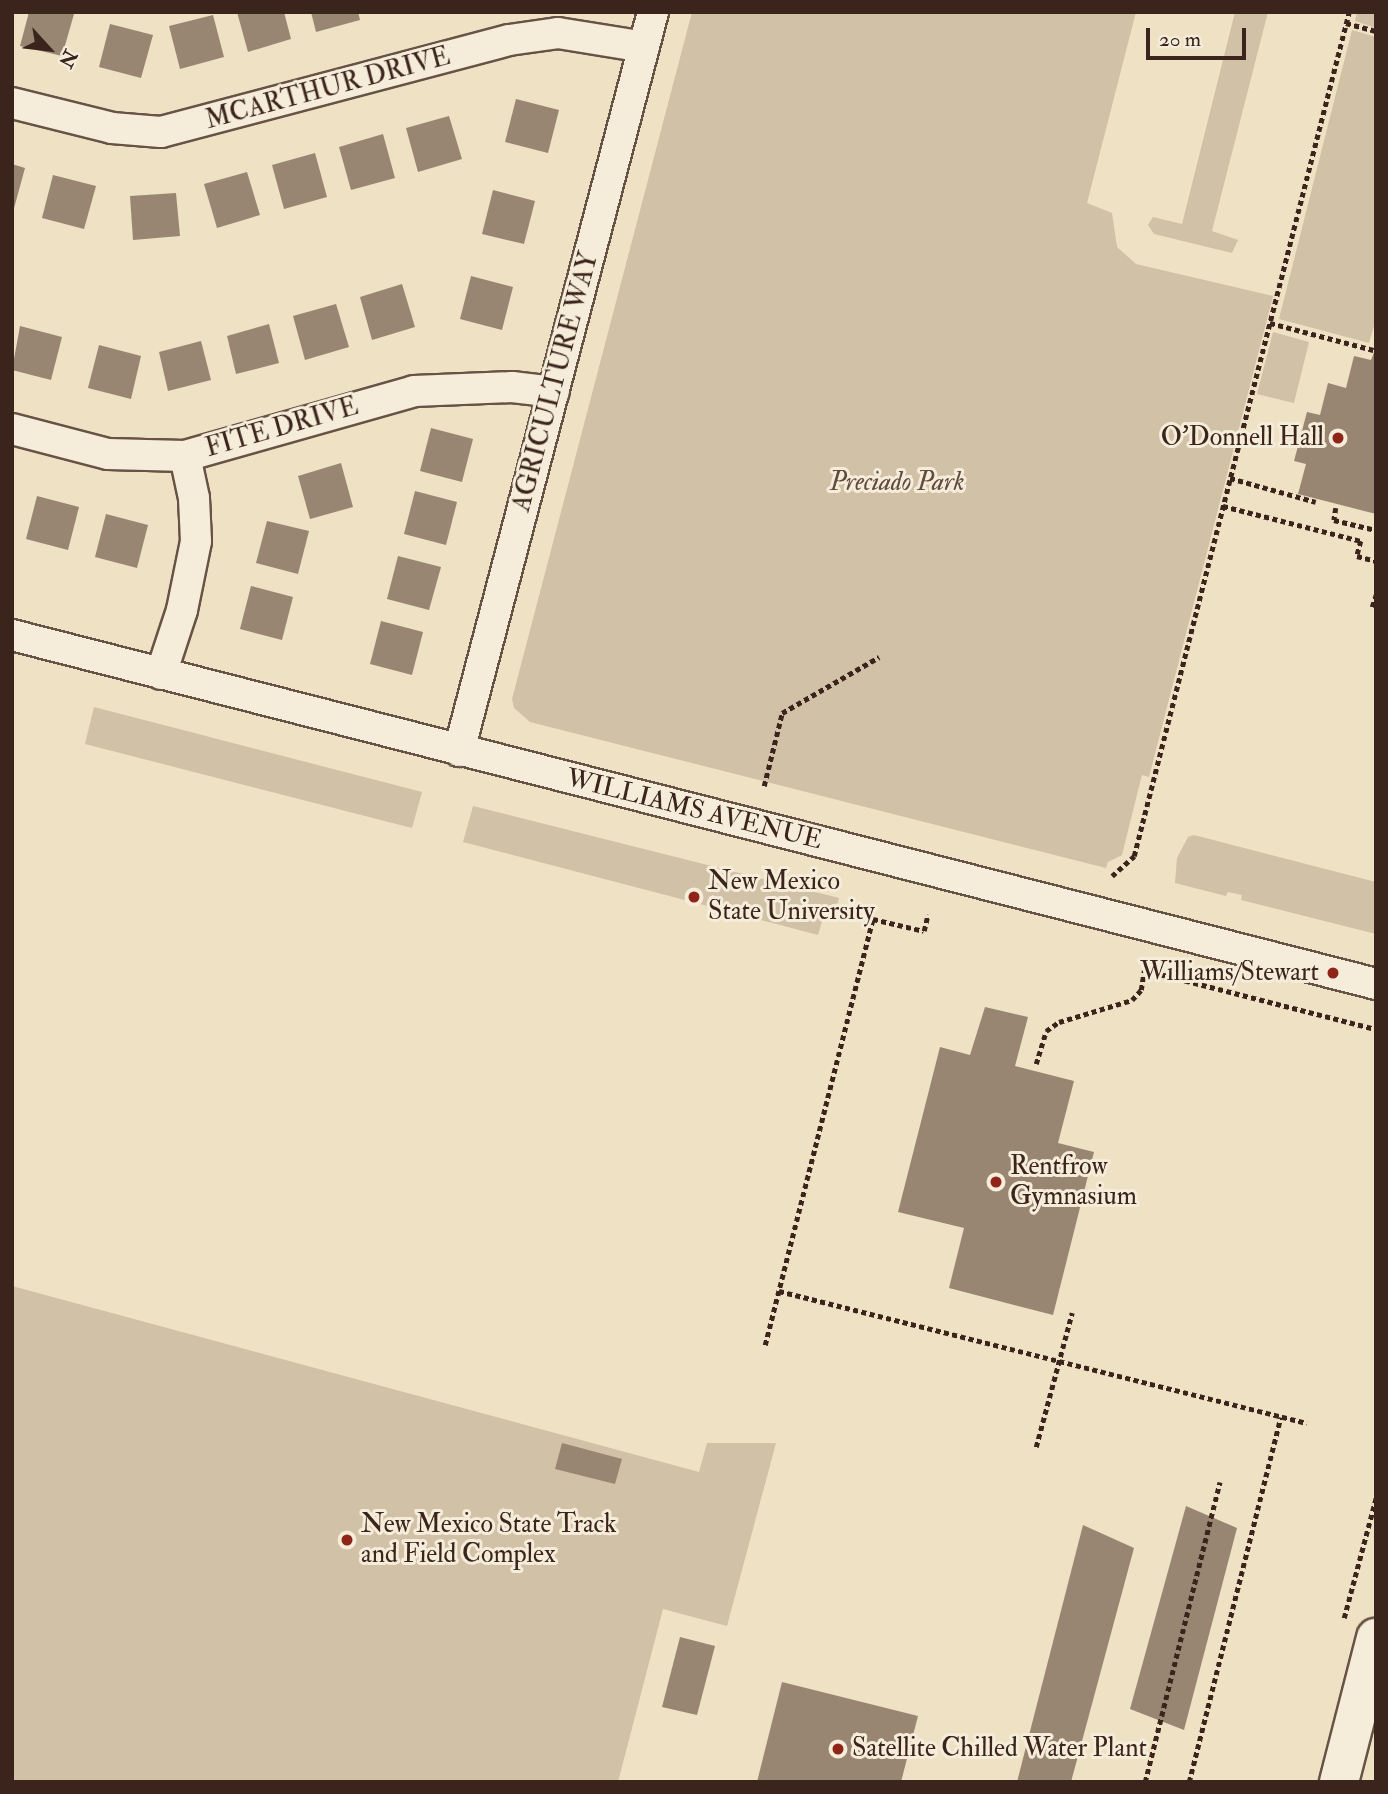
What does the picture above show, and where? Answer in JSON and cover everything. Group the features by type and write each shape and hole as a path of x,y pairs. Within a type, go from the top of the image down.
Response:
{"street":[{"name":"AGRICULTURE WAY","path":"459,751 653,12"},
{"name":"MCARTHUR DRIVE","path":"12,103 112,128 161,132 509,40 558,33 644,47"},
{"name":"FITE DRIVE","path":"12,429 108,454 185,456 414,391 512,387 554,392"},
{"path":"161,674 182,610 196,541 194,498 185,456"},
{"name":"WILLIAMS AVENUE","path":"12,635 1376,984"},
{"path":"1339,1782 1376,1639"}],"path":[{"path":"1112,876 1134,856 1349,12"},
{"path":"1346,23 1376,31"},
{"path":"1269,323 1374,351"},
{"path":"1230,478 1315,502"},
{"path":"1223,506 1361,541 1357,556 1376,561"},
{"path":"1336,508 1334,520 1376,530"},
{"path":"1372,607 1376,595"},
{"path":"764,786 782,713 879,657"},
{"path":"765,1345 873,919 924,931 928,914"},
{"path":"1036,1064 1046,1031 1059,1022 1132,1000 1140,990 1144,970 1376,1029"},
{"path":"779,1291 1307,1423"},
{"path":"1036,1447 1072,1313"},
{"path":"1189,1782 1281,1417"},
{"path":"1145,1782 1220,1482"}],"green space":[{"name":"Preciado Park","path":"692,12 1136,12 1087,203 1112,213 1117,247 1136,264 1273,296 1149,777 1142,775 1122,855 1108,862 1106,868 530,722 514,708 512,699"},
{"path":"1235,12 1268,12 1212,231 1238,240 1232,253 1154,234 1148,225 1153,217 1182,224"},
{"path":"1357,12 1376,12 1376,28 1355,21"},
{"path":"1352,30 1376,37 1376,319 1369,343 1279,319"},
{"path":"1273,332 1309,342 1294,403 1257,394"},
{"path":"94,707 422,792 412,828 85,744"},
{"path":"473,806 839,898 837,907 823,918 818,935 463,842"},
{"path":"1194,835 1376,882 1376,934 1241,900 1242,895 1228,892 1226,896 1175,883 1177,858 1188,837"},
{"name":"New Mexico State Track and Field Complex","path":"12,1286 699,1472 707,1443 776,1443 727,1626 663,1609 618,1782 12,1782"}],"building":[{"path":"29,12 74,14 62,56 20,46"},
{"path":"237,12 284,12 291,39 248,52"},
{"path":"311,12 358,12 360,20 316,32"},
{"path":"213,15 224,57 180,69 169,26"},
{"path":"110,24 153,35 141,78 99,67"},
{"path":"516,99 559,110 548,153 505,142"},
{"path":"449,116 462,159 418,172 406,128"},
{"path":"383,134 395,178 351,190 339,147"},
{"path":"315,153 327,197 284,209 272,165"},
{"path":"12,164 25,168 13,212 12,212"},
{"path":"247,172 260,215 217,228 204,184"},
{"path":"53,175 96,186 84,229 42,218"},
{"path":"493,190 535,201 524,244 482,234"},
{"path":"176,193 180,236 133,240 130,196"},
{"path":"471,276 513,287 502,330 460,319"},
{"path":"402,284 415,327 372,340 360,297"},
{"path":"336,304 349,347 305,360 293,316"},
{"path":"269,324 279,363 236,374 227,336"},
{"path":"20,326 62,337 51,380 12,370"},
{"path":"201,341 211,380 168,391 159,352"},
{"path":"99,345 141,356 131,399 88,388"},
{"name":"O'Donnell Hall","path":"1376,347 1376,514 1298,494 1306,464 1294,461 1307,412 1320,415 1328,383 1346,388 1354,356 1371,360"},
{"path":"431,428 473,439 462,482 420,471"},
{"path":"341,463 353,507 310,519 298,476"},
{"path":"415,491 457,502 446,545 404,534"},
{"path":"37,496 79,507 68,550 26,539"},
{"path":"106,514 148,525 137,568 95,557"},
{"path":"267,521 309,531 298,574 256,563"},
{"path":"398,556 441,567 429,610 387,599"},
{"path":"251,586 293,597 282,640 240,629"},
{"path":"381,621 423,632 412,675 370,664"},
{"name":"Rentfrow Gymnasium","path":"985,1007 1028,1017 1015,1066 1074,1081 1058,1143 1094,1152 1053,1315 949,1288 964,1228 898,1212 940,1047 970,1055"},
{"path":"562,1443 622,1459 615,1484 555,1469"},
{"path":"1186,1506 1237,1528 1184,1730 1130,1709"},
{"path":"1083,1525 1134,1548 1071,1782 1017,1782"},
{"path":"680,1637 715,1646 697,1715 662,1707"},
{"name":"Satellite Chilled Water Plant","path":"782,1682 918,1716 901,1782 757,1782"}],"place":[{"name":"O'Donnell Hall","path":"1338,438"},
{"name":"New Mexico State University","path":"694,897"},
{"name":"Williams/Stewart","path":"1333,973"},
{"name":"Rentfrow Gymnasium","path":"996,1182"},
{"name":"New Mexico State Track and Field Complex","path":"347,1540"},
{"name":"Satellite Chilled Water Plant","path":"838,1749"}]}
